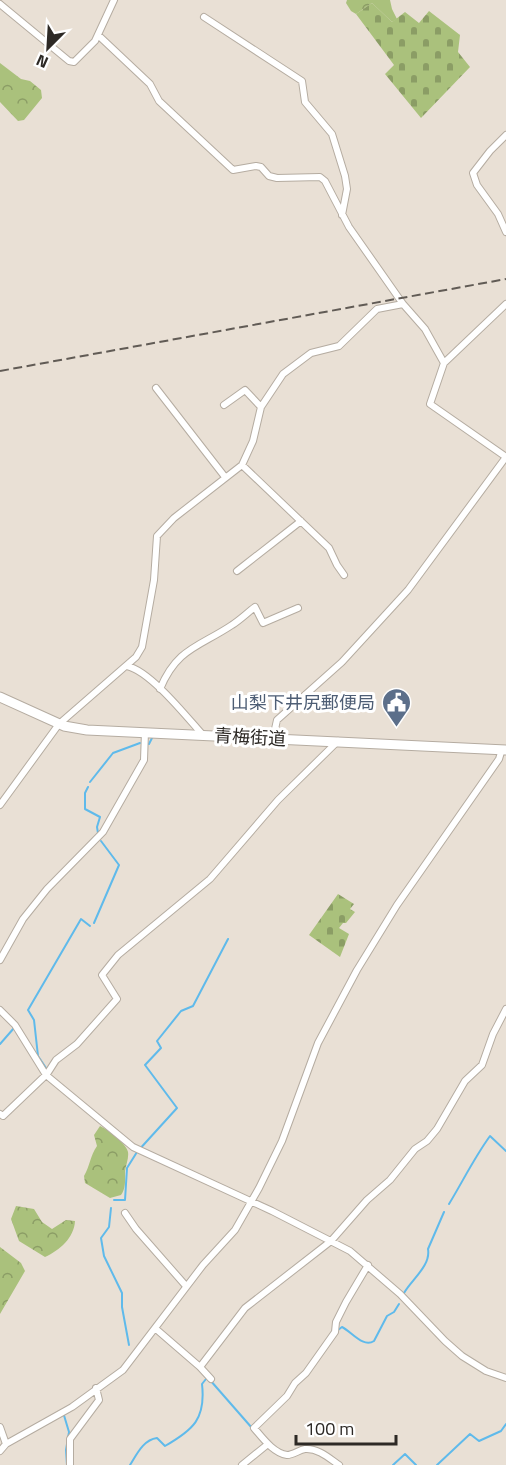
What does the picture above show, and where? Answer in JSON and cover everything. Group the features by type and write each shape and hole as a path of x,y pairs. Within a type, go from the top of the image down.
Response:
{"main road":[{"name":"青梅街道","path":"0,697 59,724 87,730 504,749"}],"street":[{"path":"0,4 69,61 74,62 98,34 114,0"},
{"path":"204,17 302,81 306,102 332,134 345,176 347,189 342,215"},
{"path":"98,34 150,84 159,101 234,170 256,166 261,167 269,176 277,178 320,177 325,181 342,215 403,304 425,329 444,363"},
{"path":"506,135 473,173 477,185 498,214 506,232"},
{"path":"0,805 59,724 136,657 142,647 154,580 157,536 189,505 200,500 242,465 253,441 261,407 284,374 311,352 339,346 377,309 403,304"},
{"path":"273,738 277,720 342,662 408,591 506,457 430,404 444,363 505,306"},
{"path":"156,388 225,477"},
{"path":"225,405 245,390 261,407"},
{"path":"242,465 329,548 344,575"},
{"path":"237,571 301,521"},
{"path":"160,689 171,668 184,653 234,625 255,607 263,623 298,608"},
{"path":"127,666 135,668 160,689 202,734"},
{"path":"0,960 23,919 47,890 103,832 144,760 146,732"},
{"path":"0,1114 3,1116 47,1075 56,1060 77,1044 117,999 102,975 118,955 210,879 278,800 339,741"},
{"path":"0,1451 6,1444 72,1407 123,1370 156,1329 186,1286 235,1230 282,1141 318,1043 357,970 398,904 504,749"},
{"path":"200,1367 245,1308 331,1241 367,1200 390,1180 415,1149 427,1141 465,1081 482,1065 493,1034 506,1009"},
{"path":"0,1010 15,1025 47,1075 133,1147 350,1251 368,1265 462,1356 486,1371 506,1378"},
{"path":"125,1213 136,1229 186,1286"},
{"path":"339,1465 321,1452 305,1449 284,1455 268,1444 254,1428 287,1396 295,1383 306,1373 334,1332 346,1302 368,1265"},
{"path":"156,1329 211,1379"},
{"path":"70,1465 70,1439 99,1400 96,1388"},
{"path":"0,1427 6,1444"},
{"path":"242,1465 268,1444"}],"green space":[{"path":"347,0 390,0 397,19 392,22 372,3 356,14 351,11 346,3"},
{"path":"372,3 392,22 405,12 419,23 429,11 460,35 458,52 470,67 421,118 385,74 394,65 356,14"},
{"path":"0,63 21,79 30,81 41,90 42,98 24,120 18,121 0,102"},
{"path":"338,894 354,904 350,909 355,912 339,928 349,934 340,957 309,935"},
{"path":"100,1126 121,1141 128,1152 124,1190 121,1195 110,1198 85,1183 84,1176 97,1146 94,1135"},
{"path":"16,1206 34,1209 42,1222 52,1229 66,1220 75,1221 72,1233 61,1247 45,1257 19,1241 11,1219"},
{"path":"0,1247 21,1263 25,1271 0,1314"}],"waterway":[{"path":"149,744 153,736"},
{"path":"90,782 113,753 140,743"},
{"path":"88,787 85,793 85,809 100,817 98,833"},
{"path":"94,923 119,865 101,841"},
{"path":"48,1071 38,1056 34,1020 28,1010 81,919 90,926"},
{"path":"114,1200 125,1200 127,1168 137,1152 177,1108 145,1065 161,1048 157,1041 181,1011 193,1006 228,939"},
{"path":"0,1044 14,1028"},
{"path":"449,1204 490,1136 506,1151"},
{"path":"111,1208 109,1227 101,1238 104,1256 122,1293 122,1307 129,1345"},
{"path":"404,1293 426,1261 428,1249 444,1212"},
{"path":"338,1330 342,1327 362,1341 370,1343 374,1341 387,1316 394,1312 399,1304"},
{"path":"130,1465 141,1448 152,1439 157,1438 165,1446 190,1429 196,1422 202,1406 202,1384 206,1379"},
{"path":"210,1380 252,1428"},
{"path":"63,1412 69,1432 66,1450 67,1465"},
{"path":"437,1465 470,1434 479,1441 501,1431 506,1424"},
{"path":"393,1465 405,1454 416,1465"}],"railway":[{"path":"0,371 506,279"}],"place":[{"name":"山梨下井尻郵便局","path":"396,728"}]}
